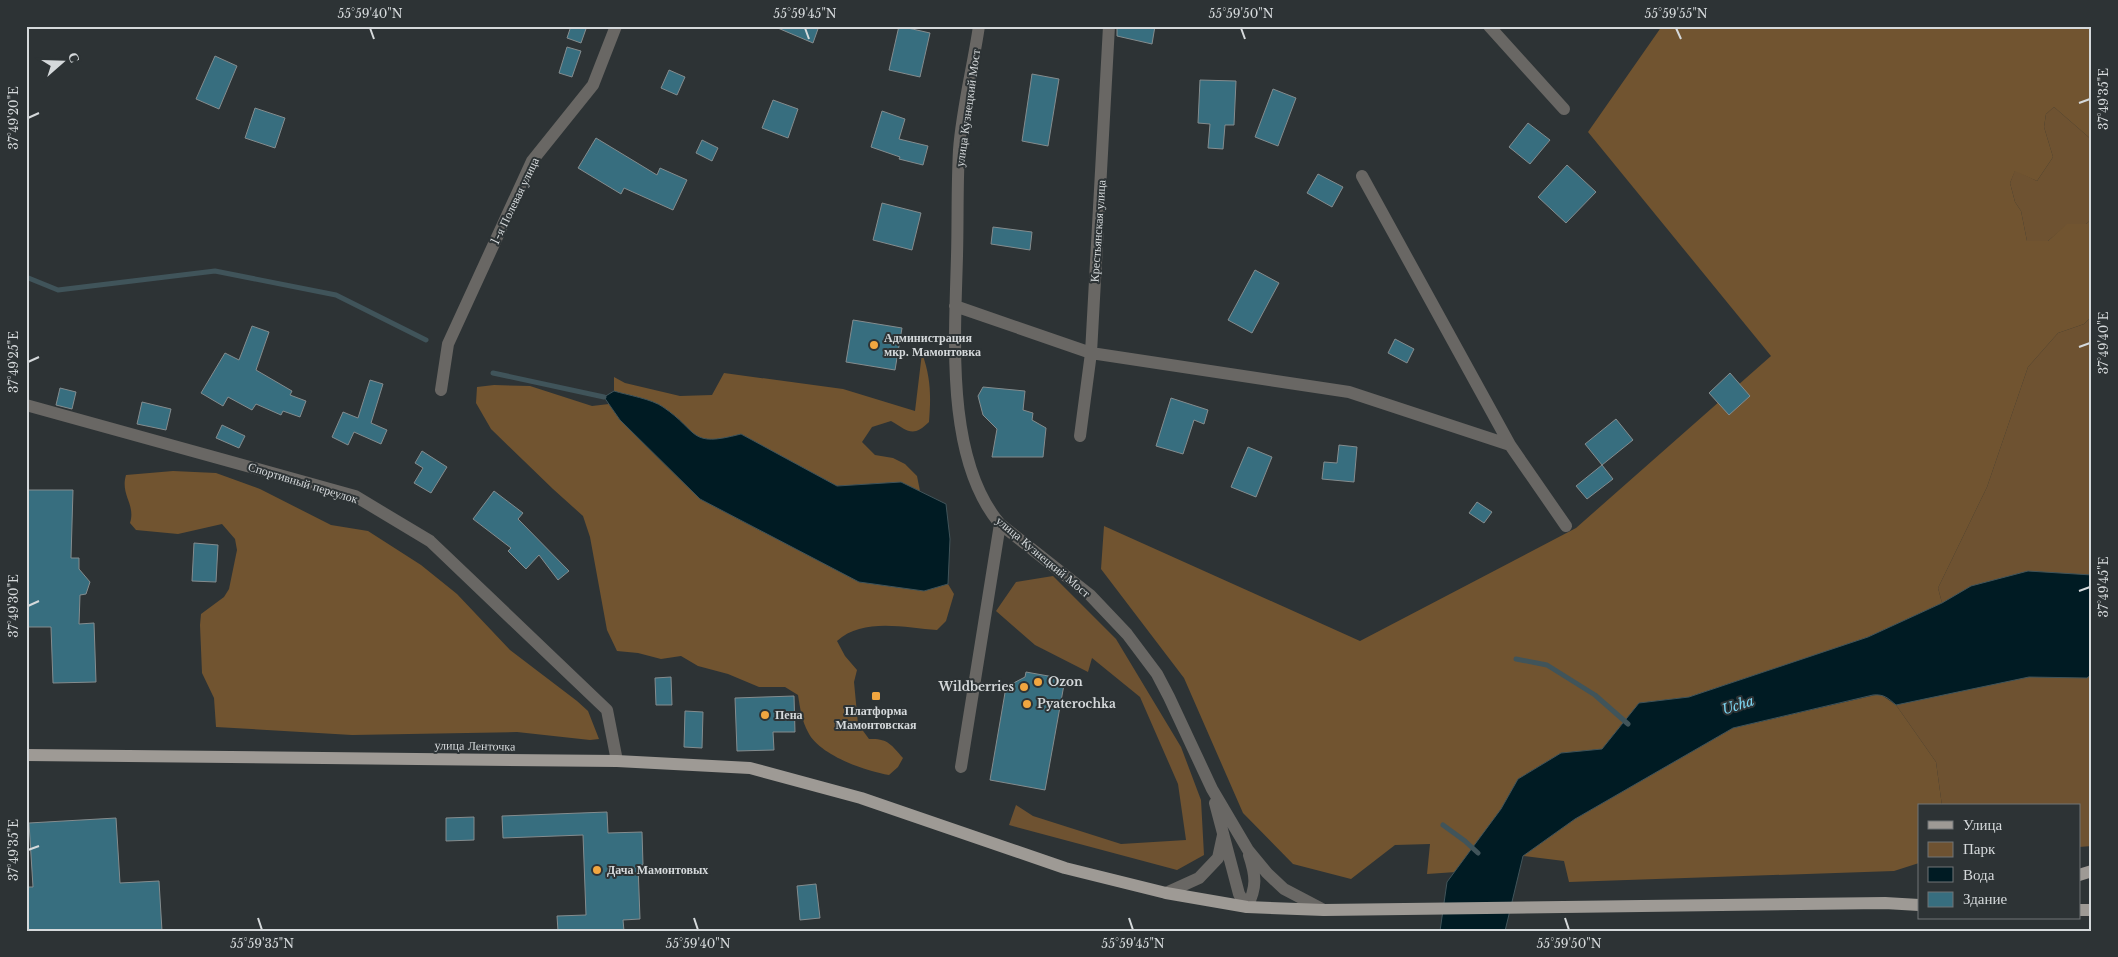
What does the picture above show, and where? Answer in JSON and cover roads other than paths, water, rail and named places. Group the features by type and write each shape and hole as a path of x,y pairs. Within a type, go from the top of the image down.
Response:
{"main road":[{"name":"улица Ленточка","path":"26,755 617,761 750,768 836,790 1065,868 1166,893 1247,907 1324,910 1885,903"},
{"path":"1885,903 1918,900"},
{"path":"1885,903 1918,905"}],"street":[{"name":"1-я Полевая улица","path":"441,390 448,344 532,161 593,85 616,26"},
{"name":"улица Кузнецкий Мост","path":"979,26 959,149 955,306 956,391 964,441 979,493 1000,524 1090,595 1127,634 1170,697 1212,789"},
{"name":"Крестьянская улица","path":"1080,436 1091,353 1109,26"},
{"path":"1489,26 1564,109"},
{"path":"1362,176 1510,445 1566,526"},
{"path":"955,306 1091,353 1349,392 1510,445"},
{"name":"Спортивный переулок","path":"26,404 355,496 430,541 607,710 617,761"},
{"path":"961,767 1000,524"},
{"path":"1212,789 1239,894 1247,907"},
{"path":"1212,789 1248,850 1267,873 1284,889 1324,910"},
{"path":"1166,893 1199,878 1218,858 1223,833"},
{"path":"1247,907 1254,892 1255,879 1248,850"}],"water":[{"path":"614,391 658,404 696,435 703,438 724,438 741,434 837,486 901,482 946,504 950,539 948,584 924,591 859,582 700,499 620,420 604,397"},
{"name":"Ucha","path":"2028,571 2092,575 2092,674 2087,678 2029,677 1896,705 1886,697 1873,695 1733,728 1575,819 1523,856 1505,931 1440,931 1447,882 1501,809 1518,779 1561,753 1602,749 1639,703 1689,697 1868,637 1942,603 1971,586"}],"waterway":[{"path":"26,277 58,290 215,271 336,295 426,340"},
{"path":"493,373 604,397"},
{"path":"1516,659 1547,665 1595,695 1628,724"},
{"path":"1443,825 1478,853"}],"place":[{"name":"Администрация мкр. Мамонтовка","path":"874,345"},
{"name":"Ozon","path":"1038,682"},
{"name":"Wildberries","path":"1024,687"},
{"name":"Платформа Мамонтовская","path":"876,696"},
{"name":"Pyaterochka","path":"1027,704"},
{"name":"Пена","path":"765,715"},
{"name":"Дача Мамонтовых","path":"597,870"}]}
